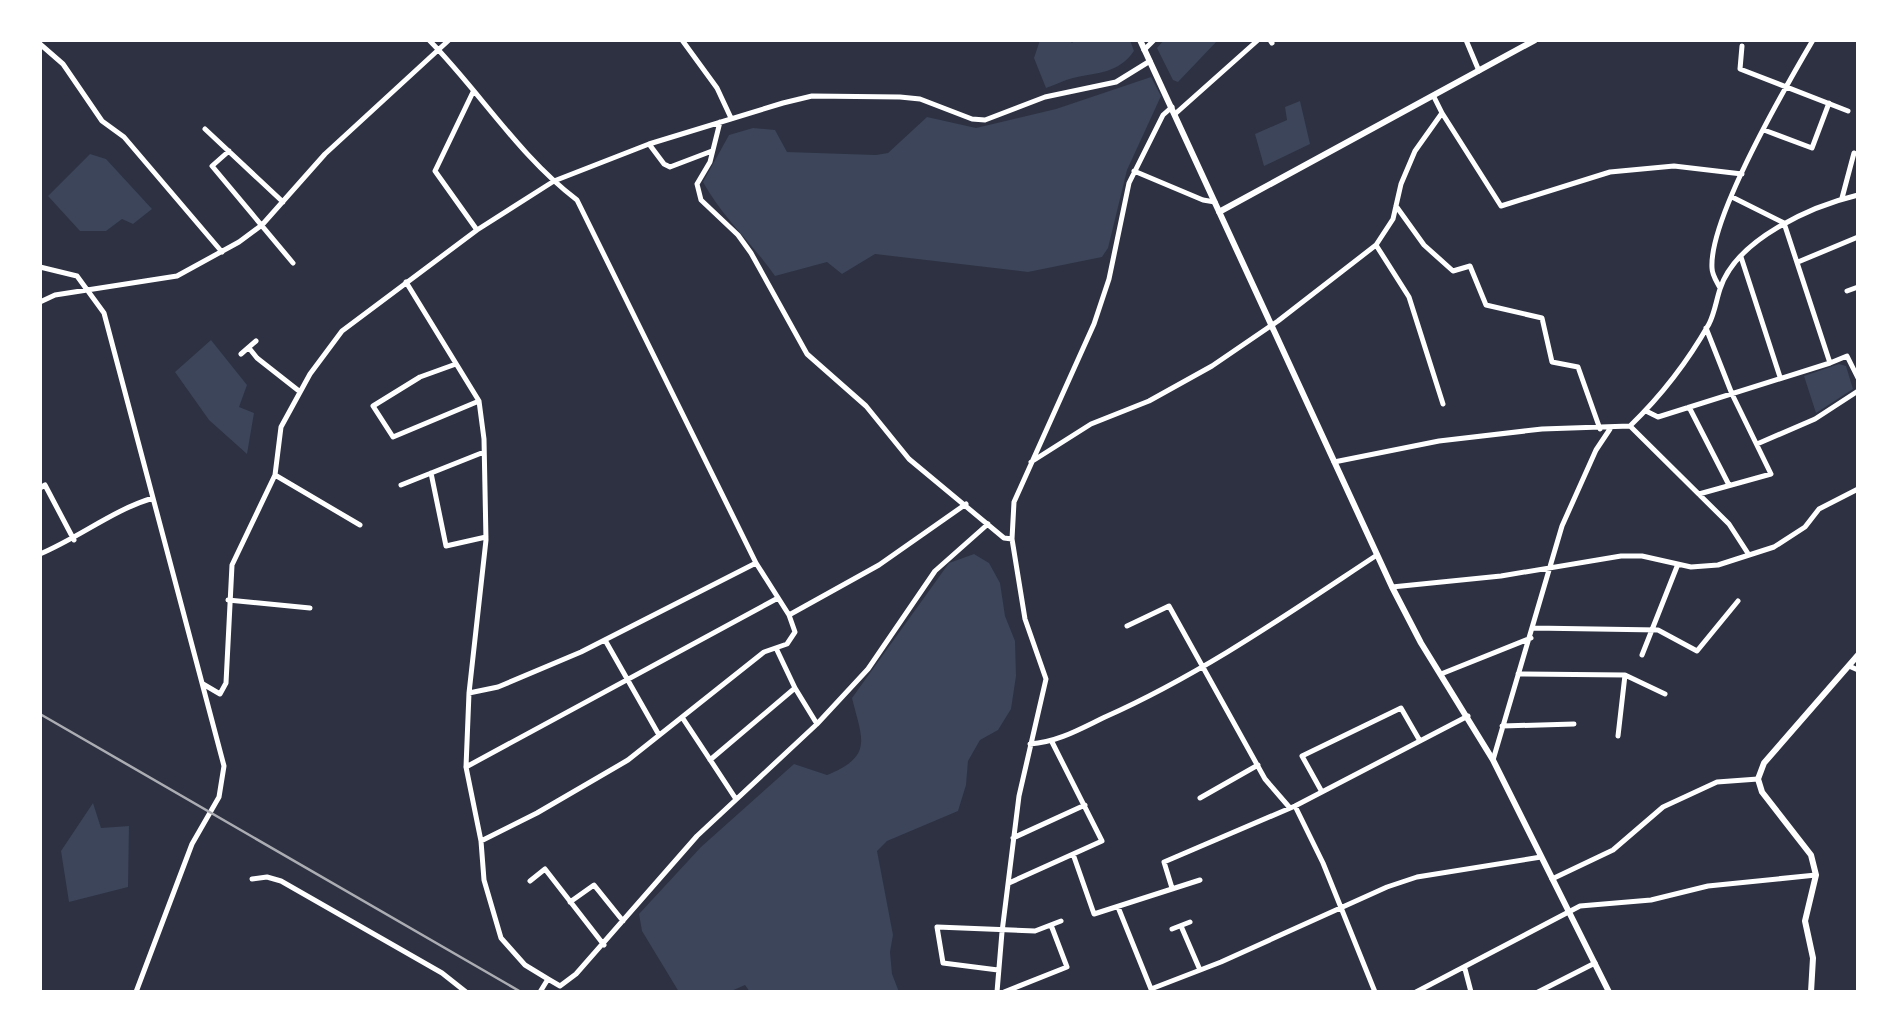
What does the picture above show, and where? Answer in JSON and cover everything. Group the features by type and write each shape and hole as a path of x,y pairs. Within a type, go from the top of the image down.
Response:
{"street":[{"path":"429,40 554,181 577,200 756,564 789,615 795,632 793,639 764,652 617,766 537,813 481,841"},
{"path":"40,302 55,295 89,292 177,276 222,252 262,225 325,154 449,40"},
{"path":"682,40 717,88 731,118"},
{"path":"1140,40 1392,587 1493,760 1609,992"},
{"path":"1144,50 1154,40"},
{"path":"998,992 1013,838 1030,744 1046,679 1025,619 1012,539 1014,502 1105,295 1134,171 1163,114 1173,111 1258,40"},
{"path":"1466,40 1479,71"},
{"path":"1219,212 1535,40"},
{"path":"1720,288 1711,271 1713,252 1732,197 1812,40"},
{"path":"40,44 63,64 102,121 131,144 222,252"},
{"path":"1742,46 1740,69 1848,111"},
{"path":"203,684 220,694 226,683 228,600 232,565 275,475 281,427 299,391 342,331 477,230 554,181 649,144 783,103 830,96 920,99 972,119 985,120 1045,97 1116,82 1150,61"},
{"path":"473,92 435,172 477,230"},
{"path":"1434,97 1501,206 1610,172 1674,166 1742,174"},
{"path":"1764,130 1812,148 1829,103"},
{"path":"1031,462 1091,424 1149,401 1213,366 1272,325 1376,245 1393,219 1415,151 1442,113"},
{"path":"720,122 720,133 710,162 697,184 701,200 738,235 751,253 800,345 826,373 866,406 909,459 1004,538 1012,539"},
{"path":"205,129 283,202"},
{"path":"649,144 664,164 670,167 712,151"},
{"path":"229,151 212,166 293,263"},
{"path":"1842,198 1854,153"},
{"path":"1134,171 1202,200 1215,202"},
{"path":"1334,462 1439,441 1542,429 1610,429 1630,426 1646,411 1706,328 1719,299 1720,288 1741,257 1763,236 1784,223 1842,198 1858,195"},
{"path":"1732,197 1784,223 1830,363"},
{"path":"1396,206 1424,245 1453,271 1471,266 1486,305 1542,318 1552,362 1578,367 1600,429"},
{"path":"1798,262 1858,237"},
{"path":"1376,245 1409,298 1443,404"},
{"path":"1741,257 1780,377"},
{"path":"40,267 77,276 104,313 224,766 219,797 198,831 136,992"},
{"path":"406,282 479,401 484,452 486,537 470,693 466,767 481,841 484,880 501,938 524,965 547,981 560,986 604,945 697,836 817,724 868,669 935,571 988,524"},
{"path":"1847,291 1858,287"},
{"path":"1699,494 1771,474 1732,394 1706,328"},
{"path":"241,354 256,341"},
{"path":"249,348 257,358 299,391"},
{"path":"1646,411 1658,417 1847,356 1858,378"},
{"path":"456,364 420,377 373,406 393,437 479,401"},
{"path":"1757,444 1815,419 1858,391"},
{"path":"1689,407 1729,485"},
{"path":"1630,426 1729,524 1749,555"},
{"path":"1493,760 1562,526 1579,485 1610,429"},
{"path":"401,485 484,452"},
{"path":"431,473 446,546 486,537"},
{"path":"275,475 360,525"},
{"path":"40,488 45,485 74,540"},
{"path":"1392,587 1621,555 1703,568 1749,555 1790,538 1805,527 1819,509 1858,489"},
{"path":"40,554 74,540 123,507 153,498"},
{"path":"789,615 879,565 966,504"},
{"path":"1030,744 1052,742 1143,701 1205,667 1377,555"},
{"path":"470,693 498,687 606,640 756,564"},
{"path":"1642,655 1678,564"},
{"path":"466,767 778,598"},
{"path":"228,600 310,608"},
{"path":"1533,628 1653,629 1697,652 1738,601"},
{"path":"1127,626 1170,606 1258,765 1279,799 1293,807 1342,906 1375,992"},
{"path":"1441,674 1531,638"},
{"path":"606,640 659,735"},
{"path":"776,648 795,688 817,724"},
{"path":"1811,992 1813,958 1805,921 1816,876 1811,855 1762,792 1758,779 1764,763 1858,655"},
{"path":"1849,666 1858,670"},
{"path":"1518,674 1625,675 1665,694"},
{"path":"1618,736 1625,675"},
{"path":"710,760 795,688"},
{"path":"1322,792 1302,756 1401,708 1420,741"},
{"path":"1172,888 1164,862 1293,807 1468,716"},
{"path":"682,717 736,799"},
{"path":"1502,726 1574,724"},
{"path":"1009,883 1102,841 1052,742"},
{"path":"1200,798 1258,765"},
{"path":"1552,879 1613,850 1663,807 1717,782 1758,779"},
{"path":"1013,838 1085,805"},
{"path":"1073,854 1094,914 1200,880"},
{"path":"1118,907 1151,990 1342,906 1417,877 1541,857"},
{"path":"530,881 545,869 604,945"},
{"path":"1416,992 1465,969 1568,910 1580,906 1651,900 1708,886 1816,876"},
{"path":"252,879 267,877 281,881 442,973 466,992"},
{"path":"570,902 594,885 623,921"},
{"path":"998,971 943,963 937,927 1002,932 1035,931 1061,921"},
{"path":"1172,929 1190,922"},
{"path":"1004,992 1067,968 1051,925"},
{"path":"1181,926 1200,970"},
{"path":"1538,992 1595,963"},
{"path":"1465,969 1471,992"},
{"path":"540,992 547,981"}],"shaded area":[{"path":"1040,40 1069,40 1072,43 1075,40 1130,40 1134,51 1128,59 1114,68 1046,88 1034,58"},
{"path":"1164,40 1218,40 1178,82 1173,80 1157,48"},
{"path":"1151,77 1161,96 1127,170 1108,248 1102,257 1028,272 875,254 842,274 827,262 775,276 719,207 703,182 729,135 753,128 775,130 787,152 876,155 888,153 927,117 976,128 1056,109"},
{"path":"1300,101 1310,144 1264,166 1255,134 1287,120 1285,107"},
{"path":"90,154 106,159 152,209 133,224 122,219 106,231 80,231 48,196"},
{"path":"211,340 247,385 239,407 254,413 247,454 209,420 175,372"},
{"path":"1839,364 1846,366 1853,389 1816,413 1804,376"},
{"path":"974,554 989,563 1000,583 1005,616 1015,641 1016,676 1011,709 998,730 980,740 968,761 966,785 958,811 887,841 877,851 893,935 890,952 892,974 899,992 750,992 745,985 729,992 679,992 642,931 639,914 701,847 794,764 827,775 852,761 861,745 861,735 852,698 949,563"},
{"path":"93,803 101,828 129,826 128,887 69,902 61,851"}],"railway":[{"path":"40,714 521,992"}]}
